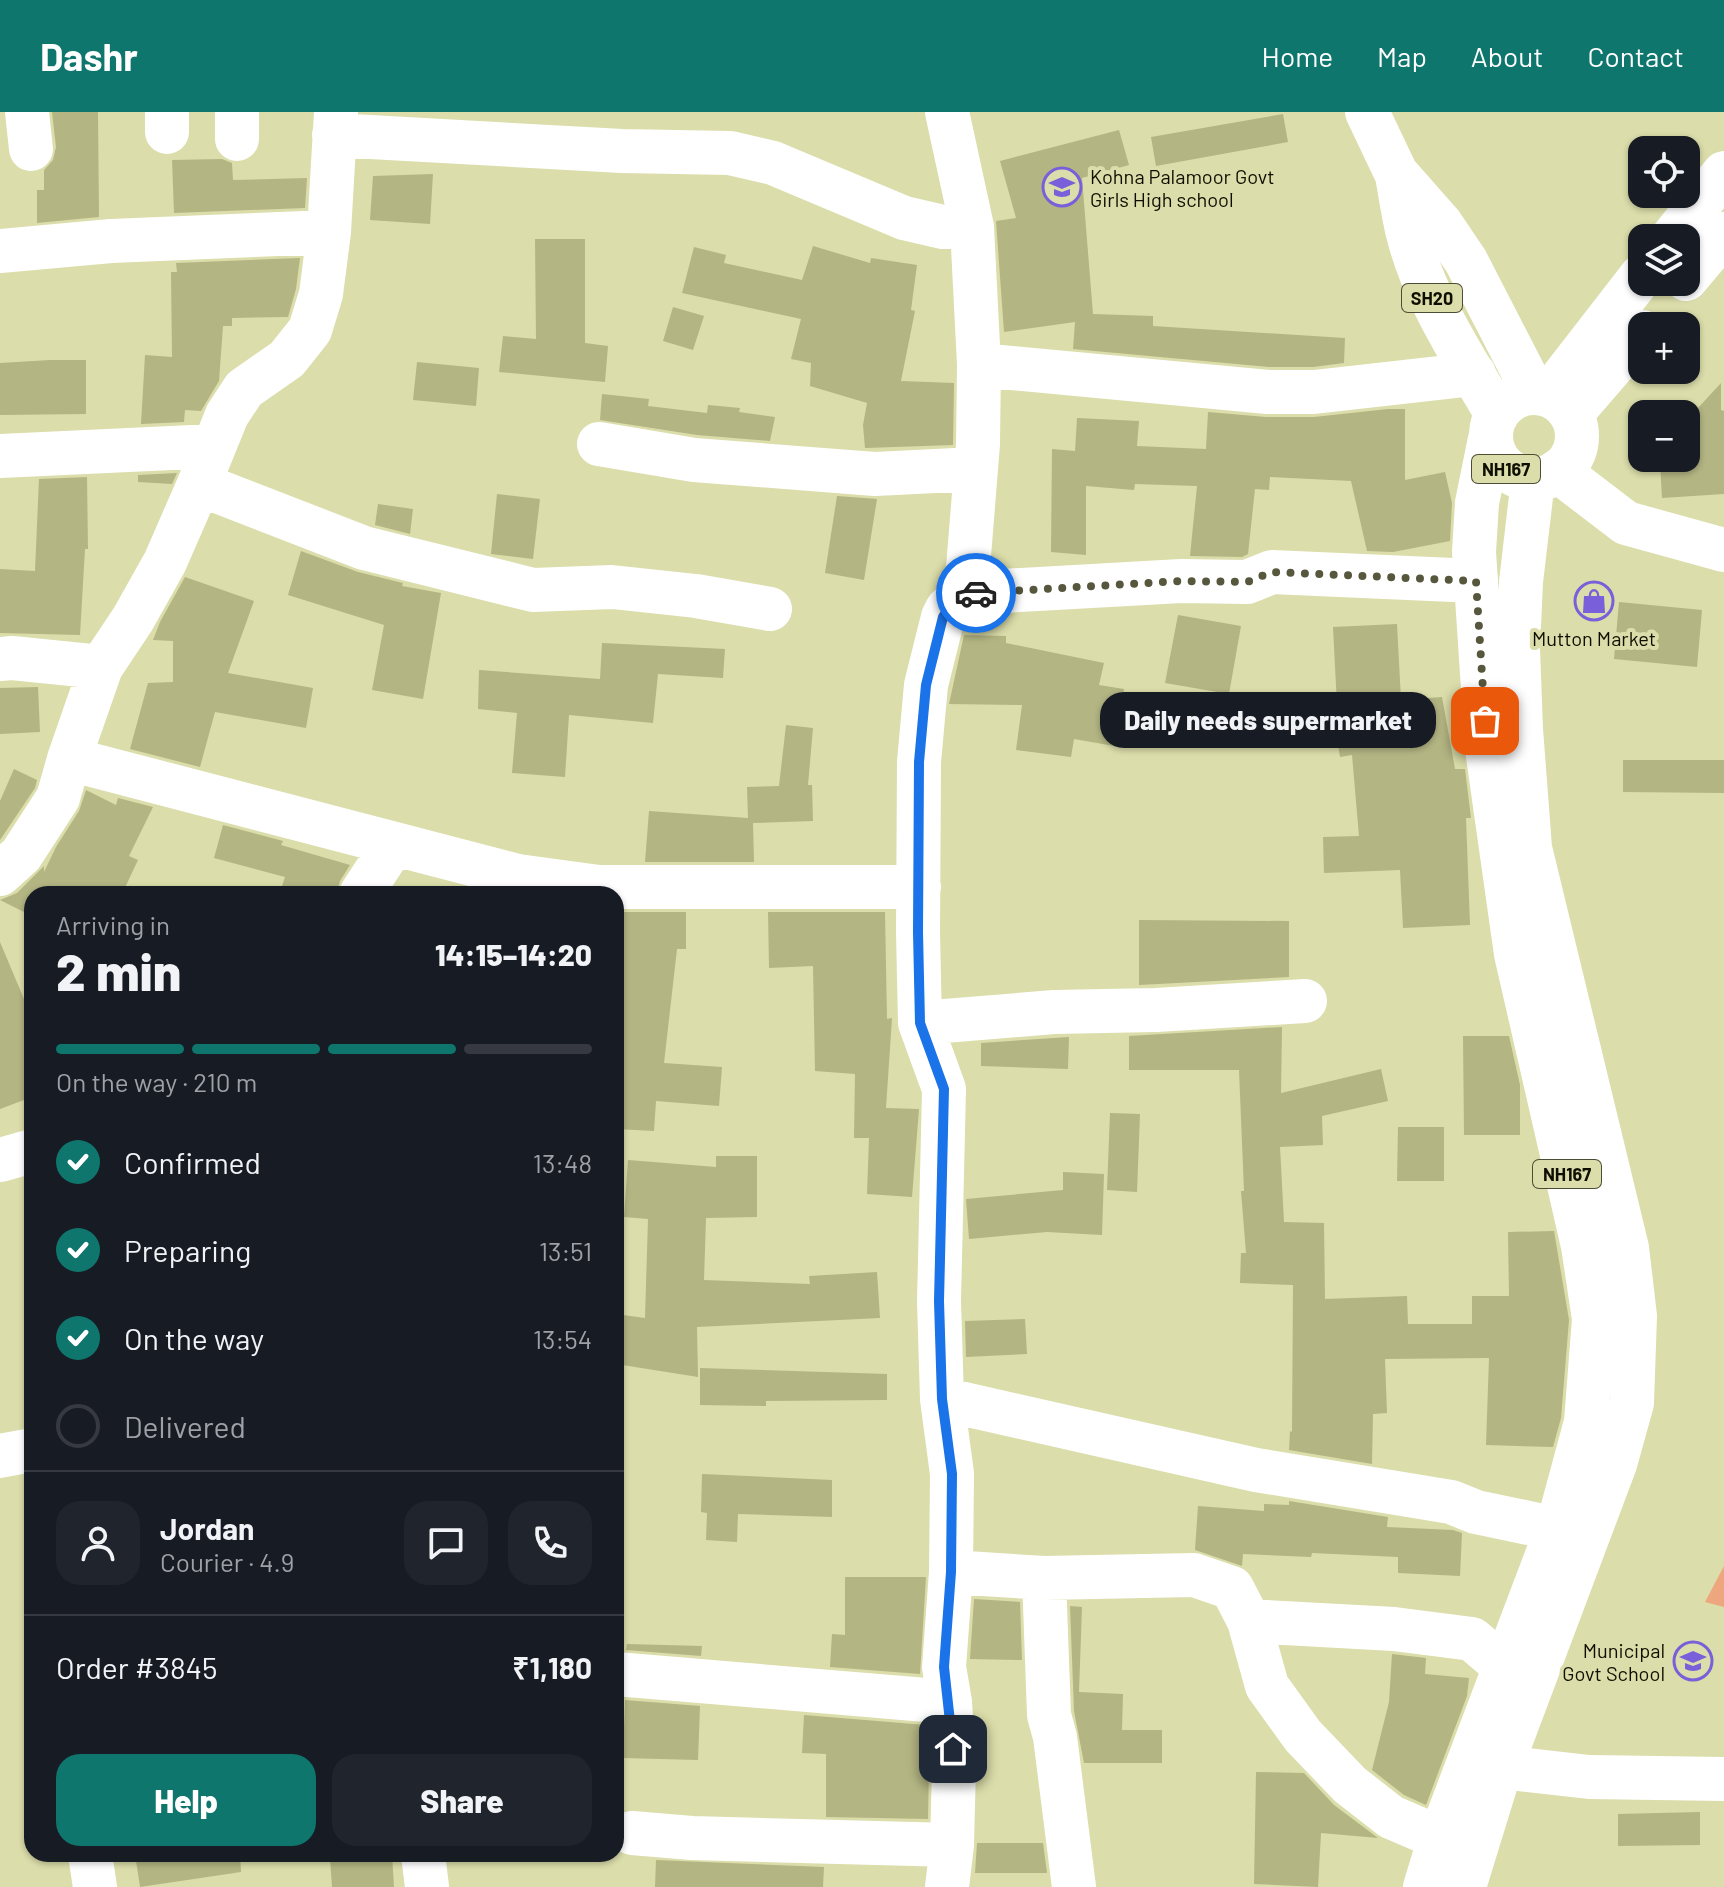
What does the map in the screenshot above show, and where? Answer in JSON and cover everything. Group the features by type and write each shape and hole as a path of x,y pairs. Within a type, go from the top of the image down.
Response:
{"main road":[{"path":"947,112 972,227 979,365 976,469 966,593"},
{"name":"SH20","path":"1367,112 1396,173 1407,232 1441,320 1474,374 1528,411"},
{"path":"0,874 21,855 58,798 101,667 165,562 227,415 244,389 287,359 310,330 321,294 329,232 335,124 622,151 730,153 773,163 904,218 943,227 972,227"},
{"name":"SH20","path":"1396,173 1441,224 1466,261 1528,411"},
{"path":"1683,224 1724,173"},
{"path":"0,251 111,241 329,232"},
{"path":"1700,263 1724,234"},
{"name":"NH167","path":"1528,411 1577,429 1576,445 1570,460 1546,476 1511,473 1494,453 1528,411 1628,292"},
{"path":"1659,312 1672,296"},
{"name":"NH167","path":"1425,1887 1440,1838 1557,1529 1586,1422 1594,1319 1583,1246 1516,954 1487,749 1474,552 1477,503 1528,411 1628,342"},
{"path":"979,365 1268,392 1314,392 1474,374"},
{"path":"599,444 694,460 875,474 976,469"},
{"path":"0,456 206,465 364,548 533,590 612,587 696,596 770,609"},
{"path":"1546,476 1626,523 1724,550"},
{"name":"NH167","path":"1464,1887 1501,1767 1615,1464 1632,1403 1635,1316 1627,1248 1530,848 1518,649 1521,582 1546,476"},
{"path":"632,1833 950,1866 954,1766 950,1702 944,1667 951,1572 952,1474 942,1399 939,1301 944,1089 920,1023 919,887 919,762 926,685 947,609 966,593 1181,581 1247,582 1272,572 1476,581"},
{"path":"0,659 101,667"},
{"path":"69,759 393,845 572,886"},
{"path":"366,886 393,845"},
{"path":"624,891 919,887"},
{"path":"920,1023 1054,1012 1156,1010 1305,1001"},
{"path":"0,1160 24,1153"},
{"path":"942,1399 1256,1470 1451,1502 1476,1512 1557,1529"},
{"path":"0,1456 24,1452"},
{"path":"951,1572 1044,1578 1194,1575 1232,1588 1249,1621 1267,1686 1303,1736 1350,1785 1391,1817 1440,1838"},
{"path":"1044,1578 1049,1715 1055,1737 1074,1887"},
{"path":"1249,1621 1394,1629 1472,1639 1505,1667"},
{"path":"624,1675 950,1702"},
{"path":"1501,1767 1589,1777 1724,1779"},
{"path":"91,1862 95,1887"},
{"path":"424,1862 427,1887"}],"shaded area":[{"path":"1724,1566 1724,1607 1705,1602"}],"building":[{"path":"52,112 98,112 99,217 37,223 37,190 44,190 44,170 53,160 56,147"},
{"path":"1283,114 1288,142 1156,166 1151,137"},
{"path":"1119,130 1129,165 1082,178 1093,314 1153,316 1153,326 1345,338 1344,363 1269,367 1073,349 1075,322 1004,332 996,221 1016,218 1000,161"},
{"path":"222,159 232,163 233,180 307,178 305,208 174,213 172,160"},
{"path":"433,174 430,224 370,220 373,176"},
{"path":"535,239 585,239 585,343 608,346 605,382 499,372 503,336 536,339"},
{"path":"813,246 870,263 871,258 917,265 911,310 915,311 901,381 954,383 953,445 865,448 863,425 867,403 810,386 811,363 791,359 801,319 682,293 694,247 726,255 724,263 802,280"},
{"path":"300,258 288,317 232,318 232,326 223,326 219,381 201,411 185,410 184,422 141,424 145,355 172,357 171,272 177,272 176,263"},
{"path":"673,307 704,316 693,350 663,341"},
{"path":"86,360 86,414 0,415 0,363"},
{"path":"417,362 479,368 476,406 413,400"},
{"path":"1721,383 1724,494 1662,498 1661,472 1700,472 1700,406"},
{"path":"602,394 649,399 648,406 707,413 708,405 740,408 739,412 775,417 770,441 697,435 600,420"},
{"path":"1405,409 1405,480 1445,472 1452,503 1450,541 1393,552 1367,551 1351,481 1270,477 1269,490 1255,489 1248,554 1242,557 1190,556 1197,486 1135,484 1134,490 1086,486 1086,555 1051,552 1052,449 1075,451 1077,418 1139,421 1137,446 1206,449 1208,412 1314,417"},
{"path":"177,473 172,484 138,482 138,475"},
{"path":"87,477 88,549 85,549 80,635 0,633 0,569 35,571 39,479"},
{"path":"497,494 540,499 533,559 491,554"},
{"path":"837,496 877,499 864,580 825,573"},
{"path":"378,504 413,509 410,534 375,525"},
{"path":"301,551 358,572 403,583 402,586 441,593 423,699 372,690 384,625 288,595"},
{"path":"185,577 254,601 228,673 313,688 306,728 215,712 200,767 130,749 148,683 173,682 173,641 153,640"},
{"path":"1619,602 1702,610 1697,667 1614,659"},
{"path":"1178,615 1241,626 1229,694 1165,683"},
{"path":"1397,624 1401,700 1442,697 1455,769 1465,769 1471,818 1466,818 1470,925 1403,928 1400,870 1324,873 1323,837 1359,836 1352,755 1340,757 1332,706 1337,705 1333,627"},
{"path":"964,635 1006,636 1006,643 1104,663 1099,685 1124,689 1114,746 1074,739 1071,757 1016,750 1022,705 949,704"},
{"path":"602,643 725,649 723,678 658,674 653,723 569,715 565,777 512,773 517,713 478,709 479,670 600,679"},
{"path":"38,687 40,732 0,734 0,688"},
{"path":"786,725 813,728 808,785 812,785 813,821 753,823 754,862 645,862 649,811 748,818 747,787 779,786"},
{"path":"1623,760 1724,760 1724,793 1623,792"},
{"path":"14,769 37,780 35,788 0,840 0,801"},
{"path":"86,790 116,805 118,798 153,807 129,856 138,860 126,886 24,886 44,866 44,872 79,811"},
{"path":"223,825 283,841 281,845 350,865 338,886 282,886 285,877 214,858"},
{"path":"24,886 24,912 0,900 17,893"},
{"path":"624,912 686,912 686,949 677,949 664,1063 722,1067 719,1106 656,1101 654,1131 624,1129"},
{"path":"768,912 885,912 887,1019 892,1018 886,1108 919,1109 912,1197 867,1194 869,1138 854,1138 855,1074 815,1071 813,966 769,968"},
{"path":"1139,920 1289,921 1289,977 1139,985"},
{"path":"0,942 24,999 24,1100 0,1109"},
{"path":"1282,1027 1281,1093 1381,1069 1388,1101 1322,1116 1323,1145 1280,1147 1284,1222 1324,1223 1325,1299 1407,1296 1408,1324 1472,1324 1472,1296 1509,1296 1508,1232 1554,1231 1569,1320 1561,1418 1553,1447 1486,1445 1489,1358 1385,1359 1387,1413 1373,1414 1372,1464 1289,1450 1292,1432 1293,1285 1240,1283 1241,1253 1246,1253 1241,1191 1244,1191 1239,1070 1129,1070 1129,1036"},
{"path":"1463,1036 1509,1036 1520,1085 1520,1135 1464,1135"},
{"path":"1069,1037 1068,1069 981,1066 981,1043"},
{"path":"1110,1113 1140,1114 1137,1192 1107,1190"},
{"path":"1398,1127 1444,1127 1444,1181 1397,1181"},
{"path":"716,1156 757,1156 757,1217 706,1218 704,1280 810,1284 809,1276 877,1272 880,1318 697,1327 698,1377 624,1365 624,1315 645,1318 648,1219 624,1217 628,1160 716,1167"},
{"path":"1063,1172 1104,1174 1102,1235 1047,1232 969,1239 966,1199 1063,1190"},
{"path":"1025,1319 1027,1354 966,1357 965,1321"},
{"path":"700,1368 887,1374 887,1400 766,1401 766,1406 700,1405"},
{"path":"702,1474 832,1480 832,1517 738,1514 737,1542 706,1540 707,1513 701,1512"},
{"path":"1289,1501 1388,1517 1387,1527 1462,1533 1460,1576 1398,1573 1398,1557 1243,1554 1242,1566 1195,1550 1198,1506 1264,1511 1264,1504 1289,1505"},
{"path":"845,1577 926,1577 920,1674 830,1667 832,1634 845,1635"},
{"path":"974,1599 1020,1602 1022,1660 970,1659"},
{"path":"1070,1606 1082,1607 1079,1692 1123,1694 1122,1730 1162,1730 1162,1763 1084,1763 1074,1711"},
{"path":"627,1644 702,1646 701,1656 626,1650"},
{"path":"1392,1654 1426,1658 1425,1674 1469,1678 1467,1696 1426,1805 1404,1795 1372,1770 1389,1702"},
{"path":"625,1700 700,1706 698,1760 624,1758"},
{"path":"804,1715 926,1725 928,1819 826,1817 826,1754 802,1753"},
{"path":"1256,1772 1304,1773 1334,1805 1378,1838 1321,1833 1318,1887 1254,1884"},
{"path":"1700,1812 1700,1845 1618,1846 1618,1814"},
{"path":"977,1843 1043,1843 1047,1873 975,1873"},
{"path":"656,1860 824,1867 823,1887 655,1887"},
{"path":"136,1862 240,1862 241,1872 140,1887"},
{"path":"330,1862 392,1862 394,1887 332,1887"}],"way so far":[{"path":"976,593 1181,581 1247,582 1272,572 1352,578 1476,581 1485,721"}],"place":[{"name":"Kohna Palamoor Govt Girls High school","path":"1062,187"},
{"name":"Mutton Market","path":"1594,601"},
{"name":"Daily needs supermarket","path":"1485,721"},
{"name":"Municipal Govt School","path":"1693,1661"}],"route":[{"path":"953,1749 944,1667 951,1572 952,1474 942,1399 939,1301 944,1089 920,1023 919,762 926,685 943,617 947,609 966,593 976,593"}]}
